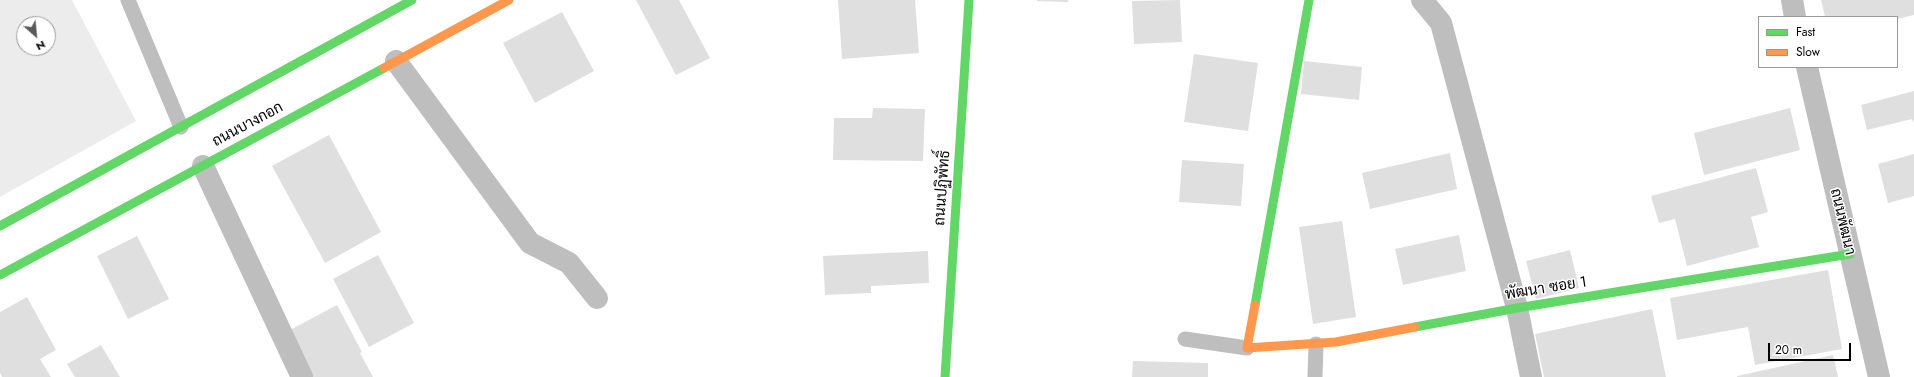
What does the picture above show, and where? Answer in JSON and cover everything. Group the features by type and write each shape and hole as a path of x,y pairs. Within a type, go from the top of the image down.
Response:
{"street":[{"name":"ถนนบางกอก","path":"0,226 412,0"},
{"name":"ถนนบางกอก","path":"0,275 509,0"},
{"name":"ถนนปฏิพัทธิ์","path":"945,377 969,0"},
{"path":"1247,348 1309,0"},
{"path":"1422,0 1441,23 1517,308 1531,377"},
{"path":"1792,0 1796,16"},
{"path":"396,62 530,243 569,263 597,298"},
{"name":"ถนนพัฒนา","path":"1807,68 1879,377"},
{"path":"203,166 302,377"},
{"name":"พัฒนา ซอย 1","path":"1247,348 1316,344 1517,308 1850,254"}],"lane":[{"path":"128,0 181,127"},
{"path":"1185,339 1247,348"},
{"path":"1314,377 1316,344"}],"shaded area":[{"path":"0,0 72,0 136,121 0,197"}],"building":[{"path":"636,0 679,0 710,58 676,75"},
{"path":"838,0 915,0 919,53 842,59"},
{"path":"1068,0 1068,2 1037,1"},
{"path":"1180,0 1182,42 1134,44 1132,1"},
{"path":"1821,0 1914,0 1914,15 1898,19 1898,16 1825,16"},
{"path":"562,12 594,71 535,103 503,43"},
{"path":"1194,54 1258,63 1248,131 1184,122"},
{"path":"1304,61 1362,67 1359,100 1301,94"},
{"path":"1914,91 1914,123 1912,119 1867,130 1861,105"},
{"path":"873,108 925,109 923,161 833,160 834,118 872,118"},
{"path":"1790,108 1800,150 1704,175 1694,133"},
{"path":"329,135 381,232 325,263 272,166"},
{"path":"1450,153 1457,189 1370,209 1362,173"},
{"path":"1914,154 1914,196 1888,203 1878,164"},
{"path":"1182,160 1244,164 1241,206 1179,202"},
{"path":"1756,168 1768,212 1751,217 1759,247 1687,266 1675,219 1659,223 1651,196"},
{"path":"1342,221 1356,317 1313,324 1299,227"},
{"path":"1459,235 1466,271 1403,285 1395,249"},
{"path":"137,236 169,299 128,319 97,256"},
{"path":"1570,250 1579,288 1536,299 1526,261"},
{"path":"928,251 929,283 871,286 871,293 825,295 823,256"},
{"path":"378,255 414,323 369,347 333,279"},
{"path":"1828,270 1842,349 1755,365 1748,327 1677,340 1670,298"},
{"path":"27,297 56,350 40,359 51,377 2,377 0,373 0,312"},
{"path":"337,305 362,352 360,353 373,377 312,377 288,331"},
{"path":"1652,309 1666,377 1544,377 1535,334"},
{"path":"101,345 120,377 75,377 67,364"},
{"path":"1833,355 1838,377 1737,377 1737,376"},
{"path":"1133,361 1208,363 1208,377 1132,377"}],"traffic: fast":[{"path":"0,226 412,0"},
{"path":"945,377 969,0"},
{"path":"1255,305 1309,0"},
{"path":"0,275 384,68"},
{"path":"1415,327 1517,308 1850,254"}],"traffic: slow":[{"path":"384,68 509,0"},
{"path":"1255,305 1247,348 1336,342 1415,327"}]}
